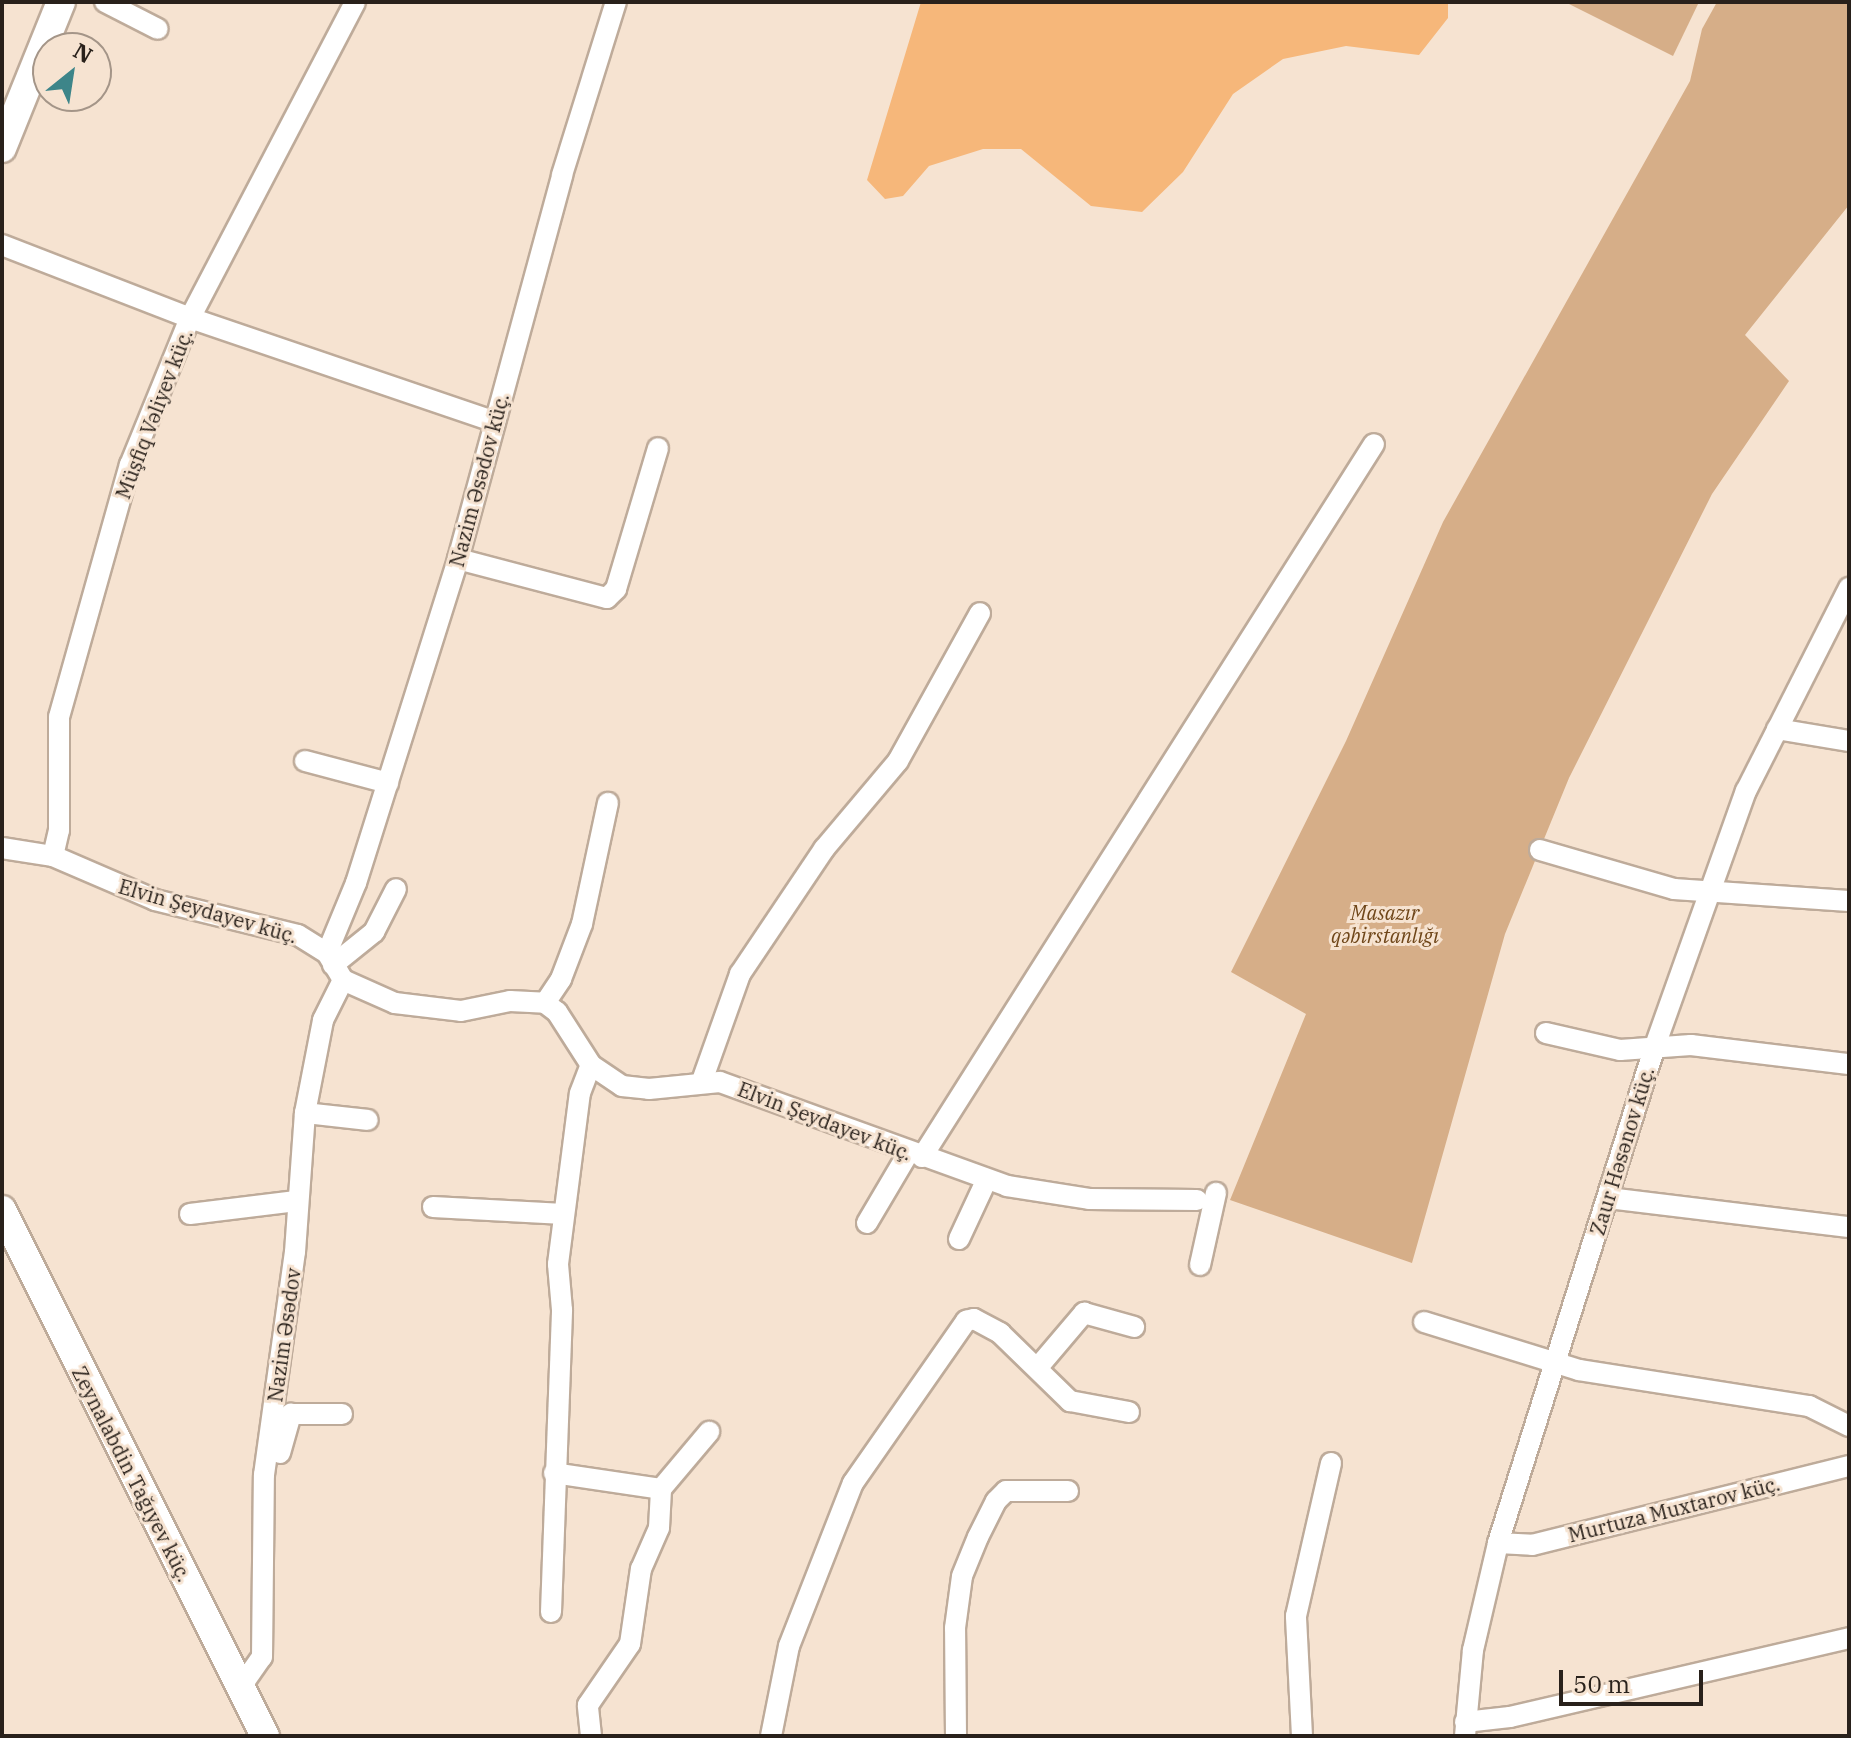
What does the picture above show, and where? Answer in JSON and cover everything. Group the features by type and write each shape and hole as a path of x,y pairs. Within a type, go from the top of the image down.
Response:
{"street":[{"path":"2,148 61,2"},
{"path":"105,2 158,29"},
{"name":"Müşfiq Vəliyev küç.","path":"53,856 59,830 57,745 64,695 130,465 190,318 355,2"},
{"name":"Nazim Əsədov küç.","path":"334,966 356,883 458,559 562,175 616,2"},
{"path":"2,245 190,318 495,422"},
{"path":"867,1223 915,1154 1374,444"},
{"path":"458,559 607,598 616,589 658,448"},
{"name":"Zaur Həsənov küç.","path":"1465,1729 1475,1637 1498,1543 1655,1046 1708,890 1777,729 1849,588"},
{"path":"702,1081 740,974 824,849 898,761 980,613"},
{"path":"1777,729 1849,741"},
{"path":"305,761 388,783"},
{"path":"545,1003 561,979 582,924 608,803"},
{"name":"Elvin Şeydayev küç.","path":"2,848 53,856 155,900 298,935 368,994 425,1009 461,1011 510,1001 545,1003 557,1012 591,1065 622,1086 637,1089 702,1081 739,1087 986,1181 1089,1199 1207,1196 1200,1265"},
{"path":"1540,850 1674,889 1849,901"},
{"path":"334,966 374,932 396,889"},
{"name":"Nazim Əsədov","path":"240,1688 262,1657 264,1475 282,1368 305,1113 334,966"},
{"path":"1546,1033 1620,1050 1691,1045 1849,1064"},
{"path":"551,1612 562,1310 558,1264 580,1093 591,1065"},
{"path":"305,1113 368,1120"},
{"path":"959,1239 986,1181"},
{"path":"1608,1198 1849,1227"},
{"path":"190,1214 296,1201"},
{"path":"433,1207 564,1214"},
{"name":"Zeynalabdin Tağıyev küç.","path":"2,1210 265,1736"},
{"path":"1039,1366 1084,1313 1134,1327"},
{"path":"771,1736 789,1646 837,1517 868,1454 966,1321 984,1323 1039,1366 1070,1401 1129,1412"},
{"path":"1424,1322 1554,1363 1809,1406 1849,1426"},
{"path":"264,1475 280,1455 291,1414 342,1414"},
{"path":"591,1736 588,1705 630,1644 641,1569 659,1528 661,1489 709,1432"},
{"path":"1302,1736 1296,1616 1331,1463"},
{"name":"Murtuza Muxtarov küç.","path":"1498,1543 1532,1545 1849,1466"},
{"path":"554,1473 661,1489"},
{"path":"956,1736 955,1628 962,1576 978,1537 996,1501 1006,1491 1068,1491"},
{"path":"1465,1729 1849,1638"}],"green space":[{"path":"1565,2 1699,2 1673,56"},
{"name":"Masazır qəbirstanlığı","path":"1717,2 1849,2 1849,205 1745,335 1789,381 1712,494 1569,778 1505,934 1412,1263 1230,1200 1306,1014 1231,972 1346,741 1443,522 1690,81 1702,29"}],"shaded area":[{"path":"921,2 1448,2 1448,18 1419,55 1346,46 1283,59 1233,94 1183,172 1142,212 1091,206 1021,149 983,149 929,166 903,196 885,199 867,180"}]}
